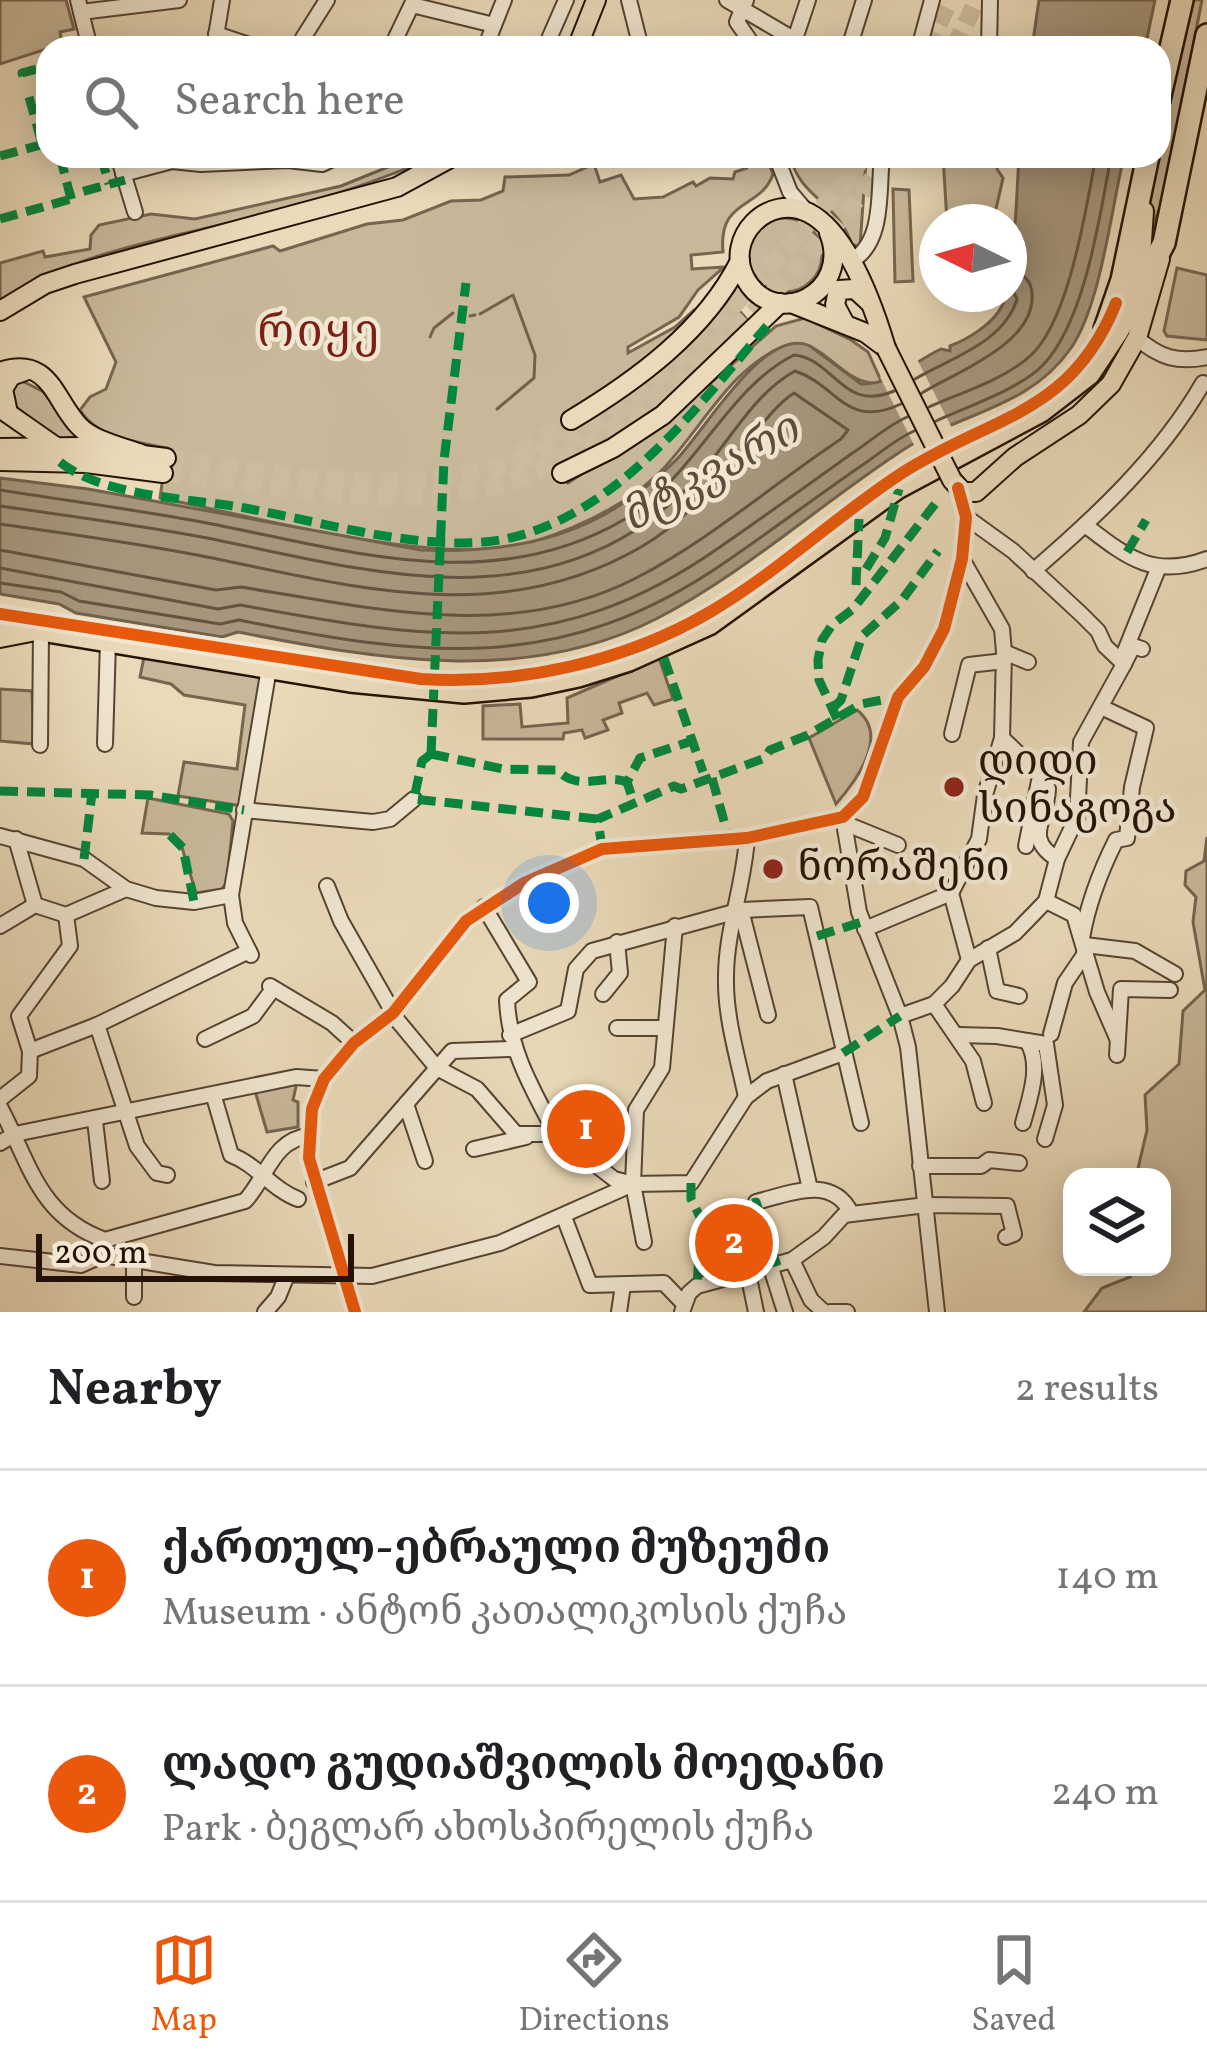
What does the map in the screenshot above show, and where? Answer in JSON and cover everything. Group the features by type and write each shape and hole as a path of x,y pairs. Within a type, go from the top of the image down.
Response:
{"highway":[{"path":"1171,48 1182,0"},
{"path":"1,620 417,690 479,692 552,682 644,654 728,613 897,488 1055,403 1127,335 1139,292 1164,243 1207,35"},
{"path":"1,620 442,680 525,676 640,644 709,613 882,486 1042,398 1074,375 1094,350 1116,303 1145,168"}],"main road":[{"path":"582,36 596,0"},
{"path":"0,311 45,284 75,274 398,187 432,168"},
{"path":"1139,292 1147,168"},
{"path":"571,420 621,388 680,339 712,304 740,261 745,233 758,217 777,209 807,212 851,261 873,305 886,348 958,488 970,493 1100,396 1123,366 1127,335 1164,243"},
{"path":"562,473 614,448 663,415 785,303 811,297 826,283 834,253 829,233"},
{"path":"740,261 748,284 757,293 845,324 886,348"},
{"path":"845,324 835,305 838,290 855,289 873,305"},
{"path":"30,370 6,382 4,410 86,463"},
{"path":"0,372 30,370 57,391 81,428 165,465 0,460"},
{"path":"0,448 55,446 141,454"},
{"path":"0,638 40,630"}],"street":[{"path":"87,36 79,6 179,0"},
{"path":"216,36 222,0"},
{"path":"304,36 327,0"},
{"path":"490,36 504,0"},
{"path":"550,36 566,0"},
{"path":"629,0 638,36"},
{"path":"727,0 744,5 789,36"},
{"path":"796,36 808,0"},
{"path":"853,36 864,0"},
{"path":"922,36 932,0"},
{"path":"989,36 990,0"},
{"path":"397,36 413,2 494,25"},
{"path":"744,5 737,22 746,36"},
{"path":"121,168 135,212"},
{"path":"123,174 146,168"},
{"path":"781,168 790,192 807,212"},
{"path":"851,261 866,252 874,236 881,168"},
{"path":"1127,335 1156,354 1190,363 1207,357"},
{"path":"1034,571 1085,525 1184,417 1205,384 1190,363"},
{"path":"966,517 988,484"},
{"path":"937,1312 908,1047 865,929 844,820 863,796 898,697 936,649 962,559 966,517 958,488"},
{"path":"966,517 1099,631 1105,646 1124,664"},
{"path":"1085,525 1158,569 1207,559"},
{"path":"865,929 951,892 979,838 990,774 1002,738 1004,657 995,612 962,559"},
{"path":"1124,664 1123,656 1158,569"},
{"path":"40,630 40,745"},
{"path":"106,744 108,641"},
{"path":"900,1016 934,1004 969,960 1015,933 1046,901 1057,859 1077,817 1081,742 1133,646 1142,649"},
{"path":"952,734 969,665 1004,657 1028,662"},
{"path":"31,1051 250,953 235,923 231,895 268,668"},
{"path":"1045,1139 1055,1106 1048,1039 1065,982 1084,956 1084,920 1100,873 1116,840 1127,838 1132,787 1146,728 1101,706"},
{"path":"1002,738 1048,788 1039,844 1057,859"},
{"path":"1025,846 1040,776"},
{"path":"244,810 373,822 390,819 414,799"},
{"path":"355,1312 314,1182 309,1136 312,1108 324,1079 354,1043 393,1013 466,921 524,884 602,849 747,838 844,820 898,845"},
{"path":"8,838 84,859 126,890 194,902 231,895"},
{"path":"8,838 35,905"},
{"path":"746,1097 726,976 747,838"},
{"path":"327,886 341,921 393,1013 437,1068 477,1089 509,1129 526,1137"},
{"path":"0,926 35,905 66,915 126,890"},
{"path":"951,892 969,960"},
{"path":"1046,901 1074,915 1117,1046 1120,989 1173,982 1135,951 1083,942"},
{"path":"484,907 529,982 507,1000 512,1042 556,1134 614,1179 633,1184 691,1183 746,1097 784,1074 843,1053"},
{"path":"314,1182 350,1168 452,1052 512,1042 568,1011 576,969 592,951 736,913 810,907 861,1123"},
{"path":"736,913 743,918 768,1015"},
{"path":"66,915 70,946 19,1016 31,1051 28,1076 0,1103 29,1171 52,1209 104,1248 134,1260 214,1273 388,1273 500,1243 633,1184"},
{"path":"644,1242 633,1184 635,1110 662,1068 675,926"},
{"path":"603,994 620,973 616,942"},
{"path":"988,948 997,991 1019,996"},
{"path":"205,1039 253,1016 272,987 332,1023 354,1043"},
{"path":"934,1004 973,1061 985,1102"},
{"path":"97,1025 144,1158 157,1173 166,1174"},
{"path":"617,1028 665,1028"},
{"path":"957,1036 1048,1039"},
{"path":"1023,1123 1034,1078 1032,1048 1027,1041"},
{"path":"784,1074 810,1189"},
{"path":"0,1143 15,1134 296,1077 324,1079"},
{"path":"214,1097 231,1155 298,1198"},
{"path":"406,1104 425,1160"},
{"path":"95,1120 102,1181"},
{"path":"473,1150 556,1134"},
{"path":"0,1256 82,1265 104,1248 245,1201 282,1146 309,1136"},
{"path":"920,1166 1019,1162"},
{"path":"756,1202 821,1188 838,1195 851,1213"},
{"path":"564,1217 590,1285 668,1284 683,1308 697,1286 792,1260 851,1213 926,1205 1007,1206 1014,1234 1006,1237"},
{"path":"134,1260 134,1297"},
{"path":"792,1260 811,1300 827,1312 847,1312"},
{"path":"771,1268 784,1312"},
{"path":"748,1274 756,1312"},
{"path":"265,1312 287,1275"},
{"path":"619,1312 622,1285"}],"shaded area":[{"path":"0,0 66,0 74,29 60,32 61,36 36,36 36,52 0,64"},
{"path":"1192,0 1202,0 1171,158 1171,85"},
{"path":"385,168 406,168 306,203 94,257 0,301 0,263 43,251 45,257 90,249 91,235 99,225 151,214 195,219 341,186"},
{"path":"595,168 600,182 621,175 634,199 663,197 710,178 733,179 735,172 770,168 773,174 759,194 727,222 723,252 691,255 692,269 724,267 698,290 679,317 628,347 628,353 675,327 694,310 698,314 572,423 727,296 749,322 655,413 559,471 568,483 682,408 776,326 805,318 868,352 882,383 855,378 810,347 785,346 747,369 673,458 640,489 597,516 548,537 498,549 398,545 160,498 167,448 107,433 80,410 90,397 106,389 116,362 84,297 273,246 280,251 367,224 403,220 451,201 481,200 503,191 505,177 569,175"},
{"path":"866,168 860,246 852,245 837,218 795,171"},
{"path":"944,168 997,168 1003,178 997,204 946,204"},
{"path":"1155,168 1169,168 1153,225 1146,217"},
{"path":"893,189 909,190 913,281 895,282"},
{"path":"785,218 811,229 822,255 811,281 785,292 759,281 748,255 759,229"},
{"path":"1177,268 1207,275 1207,340 1167,336 1164,331"},
{"path":"20,380 44,392 71,427 97,441 57,438 8,401 7,387"},
{"path":"144,657 261,676 242,806 178,796 184,762 237,769 245,705 184,695 171,684 140,677"},
{"path":"659,658 673,699 654,705 647,693 619,703 622,713 603,720 608,730 585,738 582,730 564,733 563,739 483,739 483,706 520,704 522,727 568,723 567,698"},
{"path":"0,689 32,691 34,744 0,741"},
{"path":"857,710 866,721 870,745 860,771 836,804 809,738"},
{"path":"148,798 229,814 233,821 227,882 222,889 196,893 180,841 169,834 142,833"},
{"path":"1207,837 1207,1312 1084,1312 1102,1288 1129,1276 1171,1276 1171,1168 1138,1168 1147,1130 1145,1095 1179,1064 1183,1011 1205,990 1193,922 1196,897 1185,885 1186,871 1204,861"},
{"path":"297,1082 293,1100 298,1102 298,1127 267,1132 255,1091"},
{"path":"754,1207 773,1265 700,1283 703,1221"}],"water":[{"path":"1039,0 1155,0 1148,36 1034,36"},
{"name":"მტკვარი","path":"1018,168 1122,168 1090,307 1071,348 1054,368 1014,397 903,450 689,601 606,640 503,660 396,657 238,632 222,637 76,613 59,604 0,594 0,478 88,489 421,550 527,543 589,522 647,486 675,461 754,366 773,351 792,344 810,346 861,384 873,383 894,377 941,349 950,351 950,346 998,313 1027,312 1027,204 1016,204"}],"pier":[{"path":"916,357 954,432 916,449 880,377"}],"waterway":[{"path":"480,314 513,295 535,355 534,378 497,409"},
{"path":"430,337 453,313"},
{"path":"470,316 475,315"}],"tunnel":[{"path":"933,36 950,0"},
{"path":"960,36 977,0"},
{"path":"166,458 297,476 376,481 458,475 538,454 584,431 669,369 746,293 855,168"},
{"path":"163,473 383,497 469,492 508,483 557,462 609,431 716,347 813,250 880,168"},
{"path":"519,453 571,420"}],"marked path":[{"path":"23,76 36,69"},
{"path":"29,97 36,122"},
{"path":"0,156 36,146"},
{"path":"63,168 70,195 125,180"},
{"path":"104,168 109,184"},
{"path":"0,219 71,199 70,195"},
{"path":"431,754 444,460 466,283"},
{"path":"60,462 78,474 123,489 381,535 463,543 511,538 556,522 636,469 767,326"},
{"path":"866,569 885,538 899,489"},
{"path":"837,719 819,680 822,640 853,609 935,504"},
{"path":"856,585 859,519"},
{"path":"1127,552 1146,520"},
{"path":"833,708 841,700 862,636 902,600 938,551"},
{"path":"664,658 703,772"},
{"path":"602,849 598,819 674,786 681,789 765,758 770,750 808,735 861,704 898,697"},
{"path":"631,794 627,782 640,758 692,741"},
{"path":"431,754 422,761 414,799 598,819"},
{"path":"431,754 503,769 557,770 583,782 627,782"},
{"path":"712,778 729,839"},
{"path":"0,791 150,795 244,810"},
{"path":"84,859 92,793"},
{"path":"170,835 183,848 194,902"},
{"path":"817,936 862,922"},
{"path":"843,1053 900,1016"},
{"path":"691,1183 691,1199 701,1219 697,1286"},
{"path":"701,1219 756,1202 777,1266"}],"cycle path":[{"path":"0,614 421,679 533,674 607,657 710,612 902,473 1053,391 1098,340 1116,303"},
{"path":"355,1312 309,1158 312,1109 324,1079 354,1043 393,1013 466,921 524,883 602,849 747,838 843,817 863,797 898,697 924,667 944,629 962,559 966,517 958,488"}],"place":[{"name":"დიდი სინაგოგა","path":"954,787"},
{"name":"ნორაშენი","path":"773,869"},
{"name":"ქართულ-ებრაული მუზეუმი","path":"586,1129"},
{"name":"ლადო გუდიაშვილის მოედანი","path":"734,1243"}],"district":[{"name":"რიყე","path":"320,334"}]}
